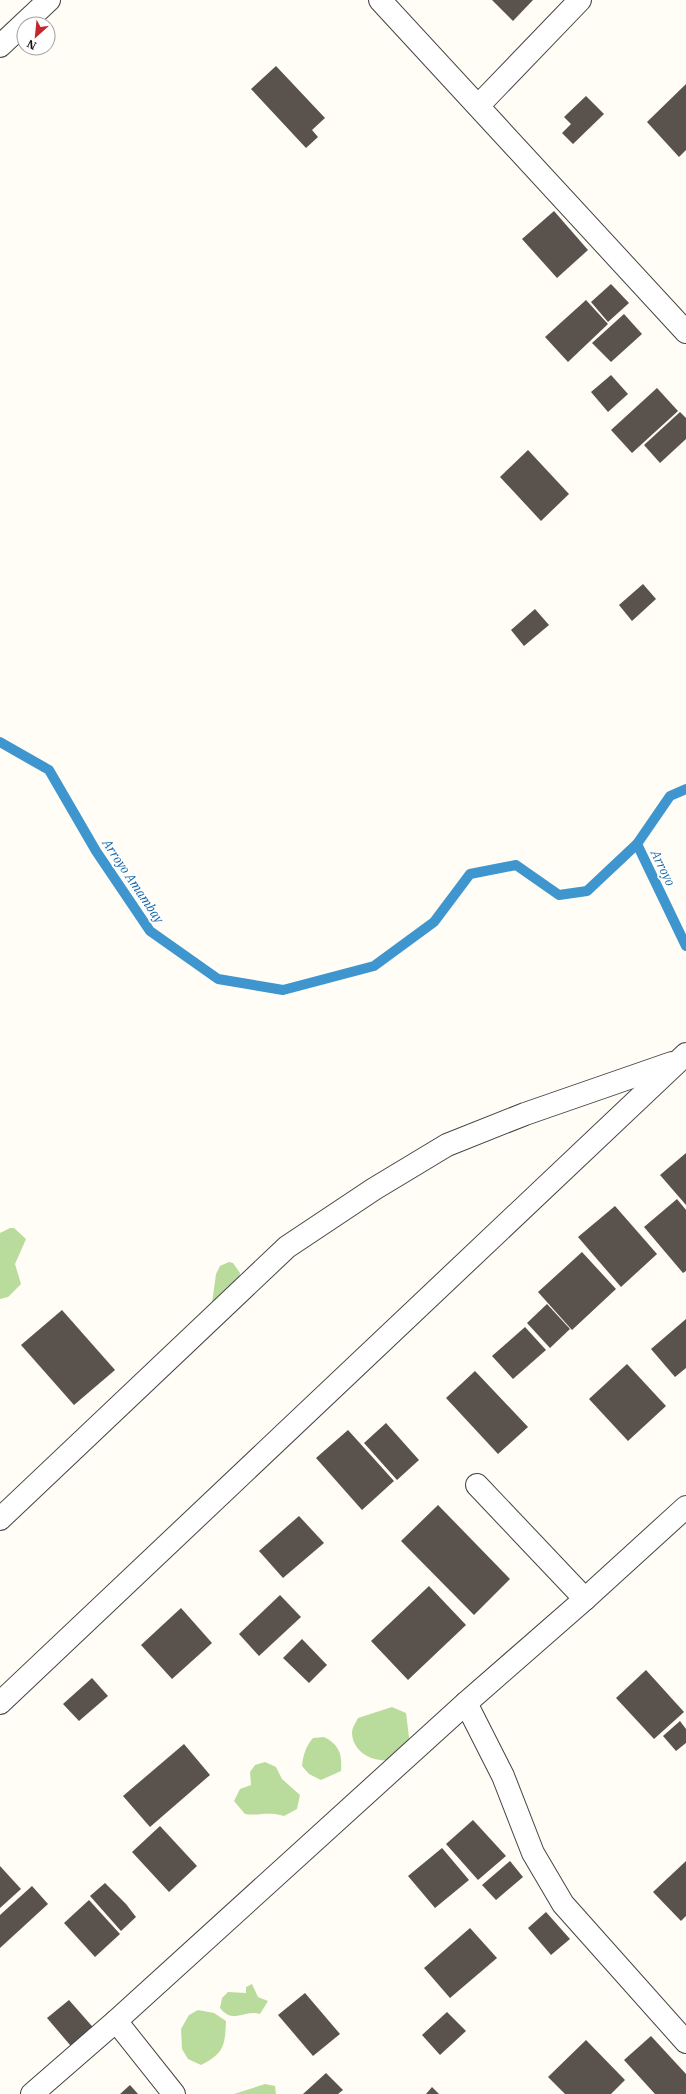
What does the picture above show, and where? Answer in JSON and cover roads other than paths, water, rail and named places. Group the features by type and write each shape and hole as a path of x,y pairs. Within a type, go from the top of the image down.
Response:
{"street":[{"path":"0,46 50,0"},
{"path":"380,0 686,332"},
{"path":"479,106 580,0"},
{"path":"0,1519 293,1243 374,1189 447,1145 525,1114 682,1057"},
{"path":"0,1703 682,1057"},
{"path":"477,1485 585,1599"},
{"path":"32,2094 116,2021 466,1703 585,1599 686,1507"},
{"path":"466,1703 503,1776 533,1853 563,1904 686,2042"},
{"path":"116,2021 174,2094"}],"waterway":[{"name":"Arroyo Amambay","path":"0,742 49,770 96,851 150,931 218,979 283,990 374,966 434,922 470,874 516,865 559,895 587,891 637,844 670,796 686,789"},
{"name":"Arroyo","path":"637,844 686,946"}]}
